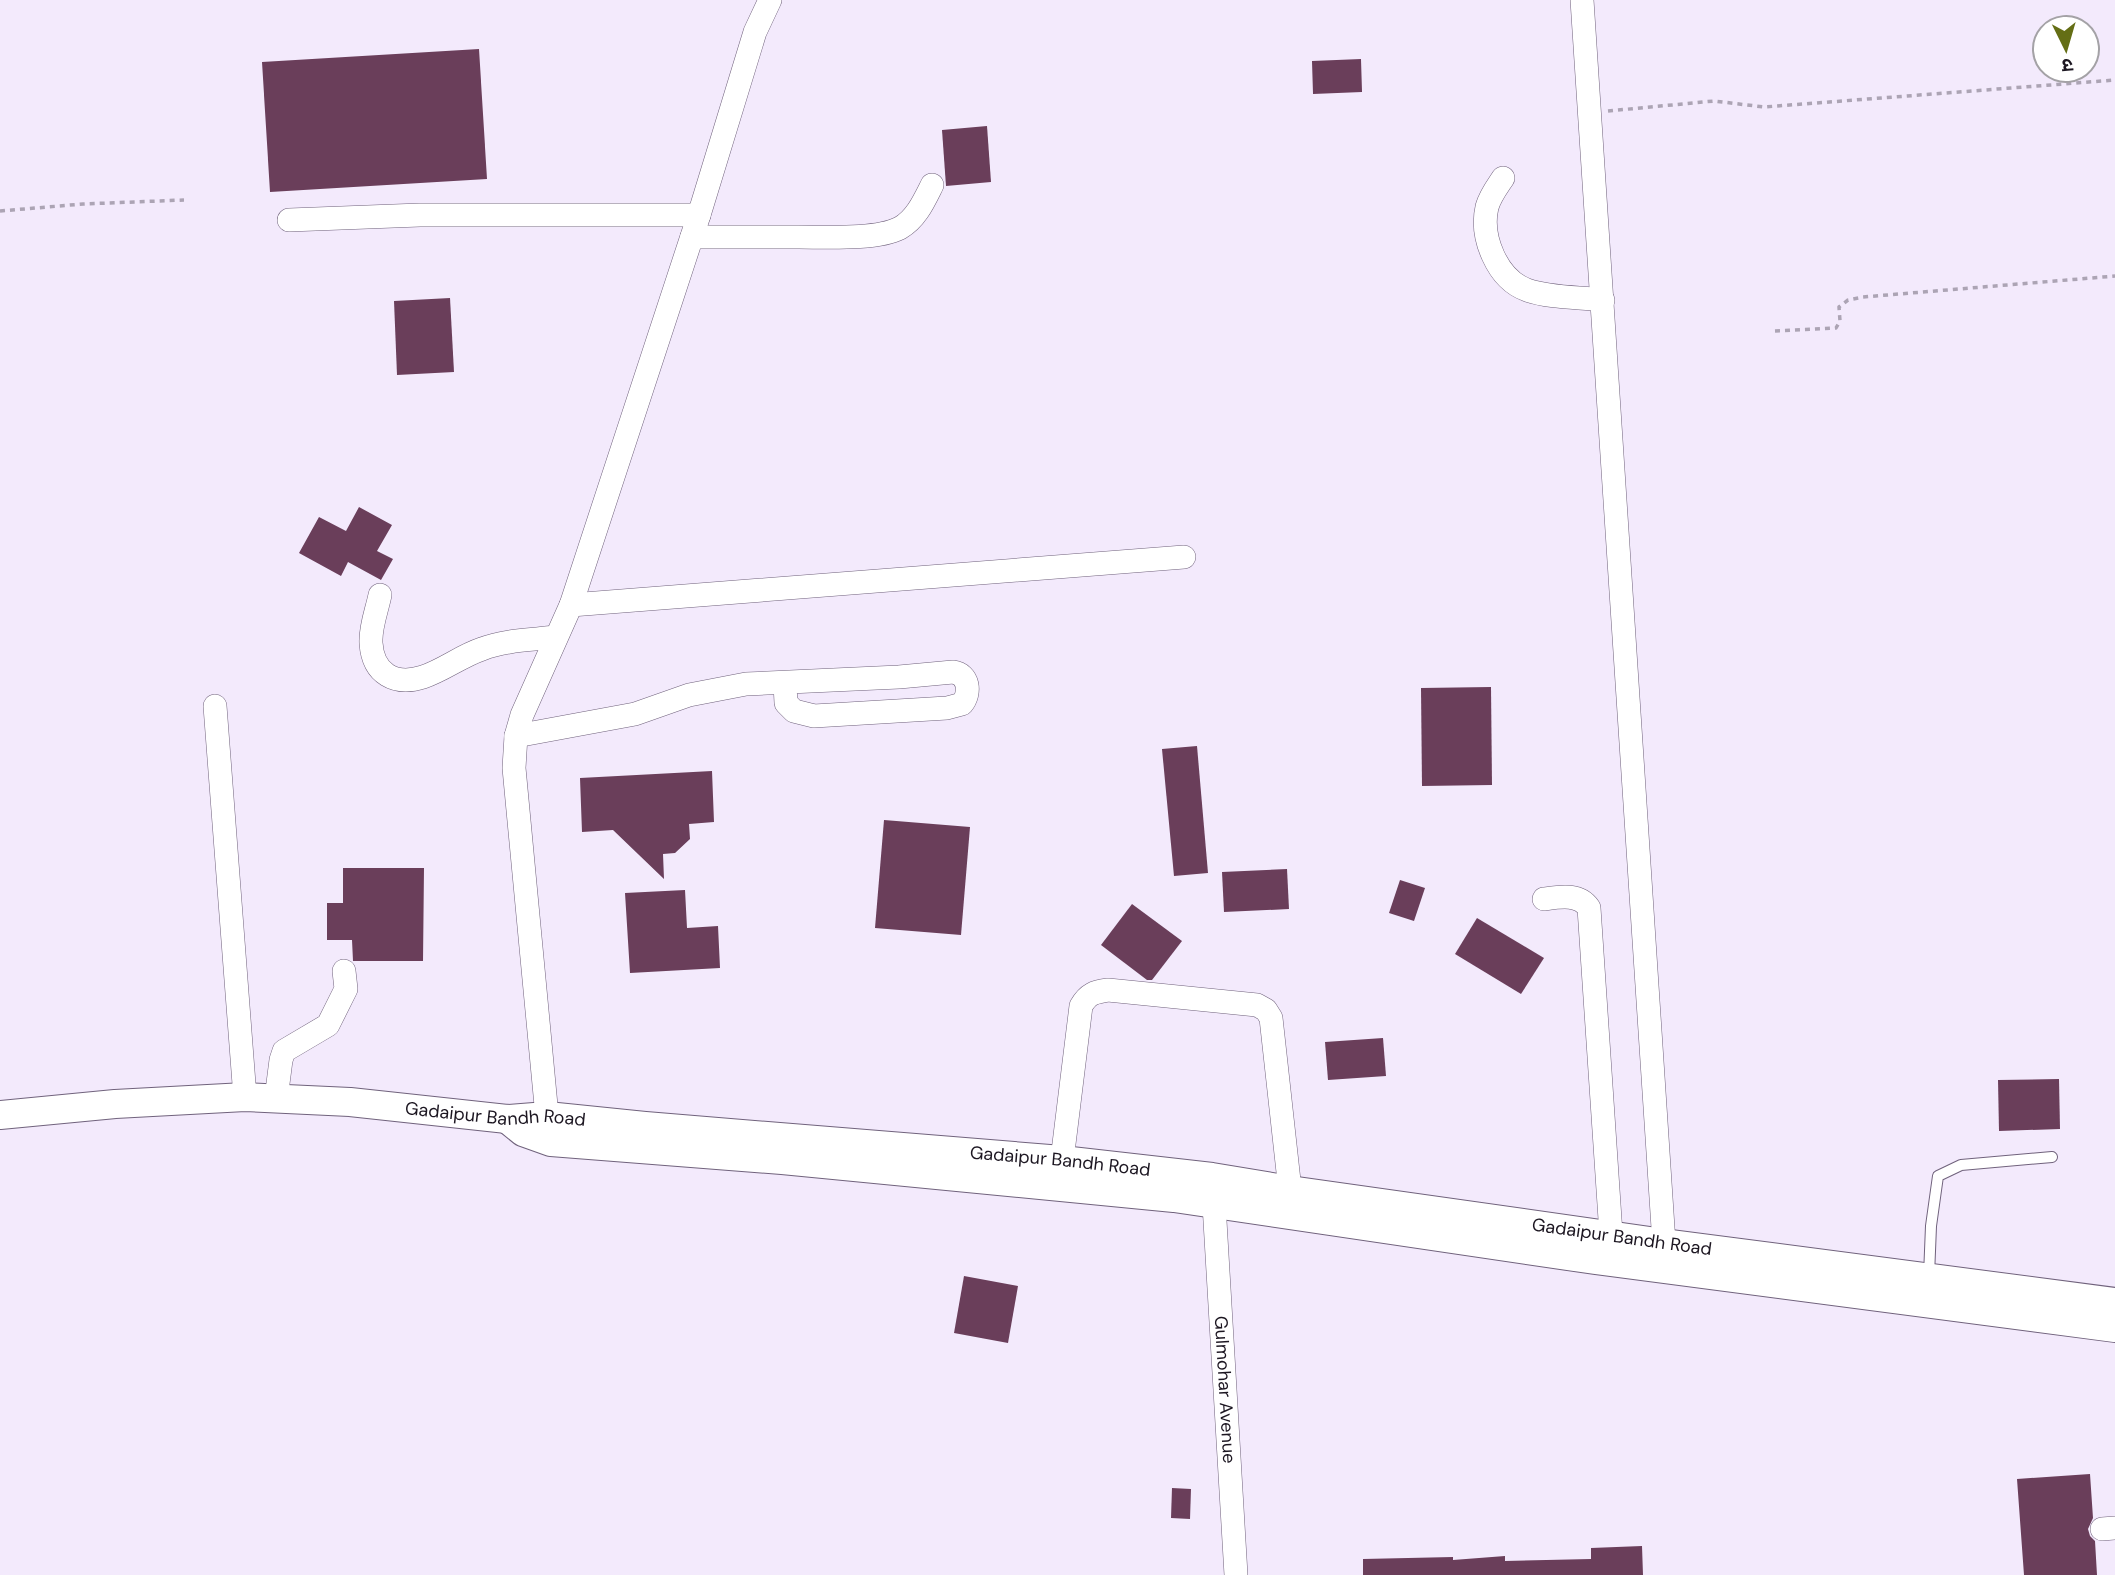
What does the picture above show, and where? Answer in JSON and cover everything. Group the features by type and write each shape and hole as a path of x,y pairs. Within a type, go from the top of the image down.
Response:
{"street":[{"path":"547,1116 514,768 516,736 522,715 571,605 695,226 755,32 770,0"},
{"path":"1582,0 1664,1243"},
{"path":"1503,178 1488,204 1486,223 1495,259 1505,274 1526,289 1603,300"},
{"path":"289,220 420,215 695,226 838,237 865,236 893,230 911,220 932,185"},
{"path":"571,605 1184,557"},
{"path":"380,595 371,645 383,672 392,679 404,681 421,678 478,650 497,644 556,637"},
{"path":"516,736 635,714 689,695 746,684 785,684 953,672 964,677 967,682 967,695 962,704 947,708 814,716 794,711 786,703 785,684"},
{"path":"215,706 245,1097"},
{"path":"1544,899 1573,898 1589,908 1611,1234"},
{"path":"276,1099 281,1060 285,1051 328,1025 346,989 344,971"},
{"path":"1062,1160 1081,1006 1087,996 1108,990 1257,1005 1266,1010 1271,1018 1290,1190"},
{"name":"Gadaipur Bandh Road","path":"0,1115 115,1104 245,1097 350,1102 507,1119 547,1116 1062,1160 1212,1177 1664,1243 2115,1302"},
{"path":"507,1119 523,1132 551,1142 1049,1184 1214,1204 1595,1260 2115,1328"},
{"name":"Gulmohar Avenue","path":"1214,1204 1236,1575"}],"lane":[{"path":"1929,1277 1931,1226 1938,1176 1961,1165 2052,1157"}],"path":[{"path":"1591,112 1714,101 1764,107 2115,80"},
{"path":"0,211 184,200"},
{"path":"1775,331 1836,328 1840,321 1839,307 1856,298 2115,276"}],"building":[{"path":"479,49 487,179 270,192 262,62"},
{"path":"1361,59 1362,92 1313,94 1312,61"},
{"path":"987,126 991,182 946,186 942,130"},
{"path":"450,298 454,372 397,375 394,301"},
{"path":"359,507 392,525 377,551 393,559 381,580 348,562 341,576 299,553 319,517 346,531"},
{"path":"1491,687 1492,785 1422,786 1421,688"},
{"path":"1197,746 1208,873 1174,876 1162,749"},
{"path":"712,771 714,822 689,824 690,839 675,853 663,854 664,879 613,830 582,832 580,778"},
{"path":"884,820 970,827 961,935 875,928"},
{"path":"343,868 424,868 423,961 353,961 352,940 327,940 327,903 343,903"},
{"path":"1287,869 1289,909 1224,912 1222,872"},
{"path":"1400,880 1425,888 1414,921 1389,913"},
{"path":"685,890 687,928 718,926 720,968 630,973 625,893"},
{"path":"1132,904 1182,941 1152,980 1147,980 1101,945"},
{"path":"1477,918 1544,958 1521,994 1455,954"},
{"path":"1383,1038 1386,1076 1328,1080 1325,1042"},
{"path":"2059,1079 2060,1129 1999,1131 1998,1080"},
{"path":"964,1276 1018,1286 1008,1343 954,1333"},
{"path":"2090,1474 2093,1518 2088,1529 2095,1541 2097,1575 2024,1575 2017,1479"},
{"path":"1172,1488 1191,1489 1190,1519 1171,1518"},
{"path":"1642,1546 1643,1575 1363,1575 1363,1559 1453,1557 1453,1560 1505,1556 1505,1561 1591,1559 1591,1548"}]}
